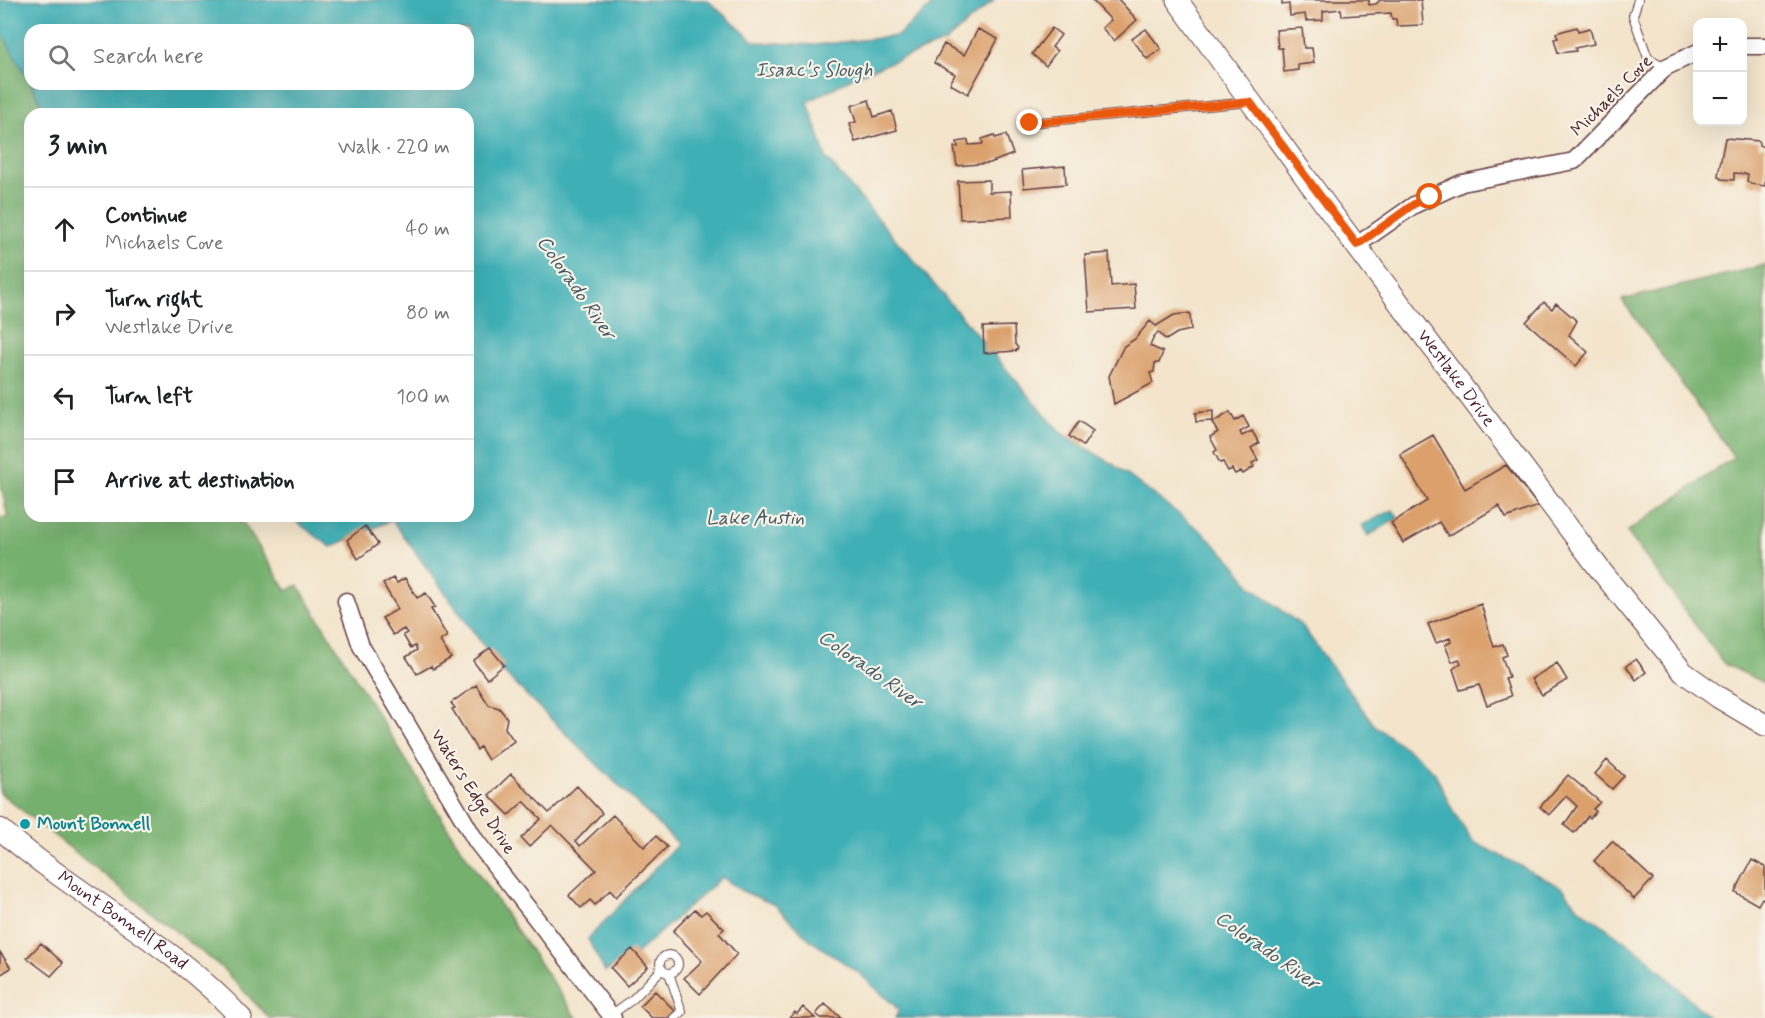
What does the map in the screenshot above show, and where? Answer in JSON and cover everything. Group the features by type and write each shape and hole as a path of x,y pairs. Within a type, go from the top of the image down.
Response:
{"street":[{"name":"Westlake Drive","path":"1177,0 1250,102 1595,563 1683,672 1718,697 1765,725"},
{"path":"1747,46 1765,46"},
{"name":"Michaels Cove","path":"1357,245 1414,204 1462,183 1574,161 1666,67 1693,54"},
{"name":"Waters Edge Drive","path":"346,601 362,646 476,841 612,1017"},
{"name":"Mount Bonnell Road","path":"0,829 28,853 155,941 201,978 241,1018"}],"lane":[{"path":"1638,0 1633,16 1648,58 1666,67"},
{"path":"1030,123 1250,102"},
{"path":"612,1017 666,971 682,1012 675,1018"}],"green space":[{"path":"0,29 24,72 24,90 34,90 45,108 24,108 24,522 243,522 287,591 298,585 456,841 577,1018 269,1018 221,967 0,793 0,518 8,517 0,482"},
{"path":"1765,265 1765,683 1724,664 1627,532 1734,457 1622,300"}],"water":[{"name":"Lake Austin","path":"0,0 707,0 755,42 815,45 897,36 938,0 994,0 945,42 857,75 808,102 826,158 1061,433 1113,464 1201,531 1233,562 1251,586 1302,626 1375,726 1417,756 1435,773 1452,809 1472,841 1563,888 1578,907 1649,959 1709,1018 895,1018 899,1010 859,973 810,940 775,905 742,891 722,877 637,953 605,972 588,939 678,844 502,671 393,522 474,522 474,108 44,108 34,90 474,90 474,24 24,24 24,72 0,30"},
{"path":"1393,510 1398,518 1368,536 1362,525"},
{"name":"Lake Austin","path":"297,522 387,522 331,547"}],"building":[{"path":"1092,0 1119,0 1137,20 1114,41 1102,28 1111,20"},
{"path":"1282,0 1369,0 1369,5 1376,4 1380,0 1421,0 1423,25 1397,26 1396,19 1392,19 1391,13 1342,16 1341,9 1323,11 1323,20 1306,21 1305,14 1290,16 1289,4 1282,5"},
{"path":"1577,27 1578,31 1590,28 1594,44 1575,48 1576,51 1558,53 1554,39 1558,38 1556,33"},
{"path":"1052,28 1061,35 1052,47 1057,51 1046,66 1032,54"},
{"path":"1302,28 1304,48 1312,48 1314,63 1298,65 1298,70 1284,72 1282,48 1278,48 1276,30"},
{"path":"978,29 998,39 968,94 950,84 955,74 934,63 944,44 964,55"},
{"path":"1146,29 1161,49 1147,59 1132,39"},
{"path":"869,100 874,117 892,111 897,130 855,142 849,124 856,122 851,106"},
{"path":"994,135 995,138 1006,135 1013,154 990,163 957,166 954,147 958,147 957,142 968,140 969,145 983,144 982,139"},
{"path":"1725,138 1759,141 1759,146 1765,146 1765,186 1751,184 1747,181 1748,174 1734,173 1734,180 1721,179 1718,175"},
{"path":"1065,166 1066,184 1024,188 1022,170"},
{"path":"989,180 989,192 1011,191 1012,217 960,219 958,181"},
{"path":"1109,253 1111,286 1134,284 1136,309 1089,312 1085,255"},
{"path":"1544,302 1552,309 1556,303 1577,321 1569,335 1588,352 1576,366 1526,322"},
{"path":"1190,313 1191,330 1177,333 1166,340 1158,332 1153,339 1150,346 1163,352 1159,363 1155,363 1154,372 1150,373 1153,383 1114,404 1109,376 1124,346 1135,339 1150,321 1156,326 1174,315"},
{"path":"1014,326 1015,344 1018,348 1016,351 984,353 983,327"},
{"path":"1213,411 1213,421 1196,422 1195,413"},
{"path":"1230,412 1235,421 1243,416 1249,427 1240,432 1242,436 1252,431 1259,443 1251,448 1258,460 1252,463 1254,467 1243,474 1241,471 1235,474 1232,469 1228,471 1223,462 1220,463 1214,452 1217,450 1210,437 1218,432 1212,423"},
{"path":"1079,421 1093,431 1083,446 1069,436"},
{"path":"1433,435 1465,489 1506,465 1538,506 1506,518 1499,506 1448,536 1439,522 1403,543 1391,523 1427,501 1400,454"},
{"path":"365,526 378,544 358,559 347,540"},
{"path":"393,578 397,583 405,578 417,598 426,593 435,607 431,609 447,636 440,641 451,658 433,669 431,666 417,674 406,657 417,650 415,646 411,648 403,635 407,633 404,629 393,635 382,618 398,609 383,584"},
{"path":"1481,604 1494,647 1503,644 1507,655 1502,657 1509,677 1505,678 1511,696 1487,705 1479,685 1460,690 1453,669 1461,663 1459,659 1452,662 1445,645 1451,642 1450,638 1436,643 1428,624"},
{"path":"490,648 504,665 487,679 473,661"},
{"path":"1636,659 1646,672 1636,680 1626,666"},
{"path":"1557,663 1567,680 1542,695 1531,679"},
{"path":"476,685 489,705 499,708 507,718 505,728 514,741 488,760 480,747 477,750 452,709 455,708 451,703"},
{"path":"1607,760 1624,776 1612,789 1595,774"},
{"path":"511,774 549,813 577,786 602,813 576,841 580,846 613,815 644,847 656,836 667,847 616,897 610,890 595,905 590,900 581,908 569,895 596,870 552,825 529,847 521,838 541,819 524,801 509,815 489,795"},
{"path":"1568,775 1600,802 1593,809 1596,811 1590,818 1588,816 1574,833 1564,825 1577,806 1566,796 1549,815 1540,807"},
{"path":"1612,841 1653,879 1634,899 1594,861"},
{"path":"1752,860 1765,867 1765,900 1762,898 1758,905 1735,892"},
{"path":"695,909 701,915 706,911 724,929 719,933 737,954 700,994 684,978 702,961 673,931"},
{"path":"41,943 63,963 51,976 27,958"},
{"path":"632,949 648,967 627,986 611,968"},
{"path":"0,952 11,968 0,975"},
{"path":"655,991 675,1011 668,1018 652,1018 640,1006"},
{"path":"825,1004 841,1018 821,1018 816,1014"},
{"path":"803,1007 815,1018 789,1018 795,1012 797,1014"}],"place":[{"name":"Mount Bonnell","path":"25,824"}],"route":[{"path":"1030,123 1250,102 1357,245 1414,204 1430,197"}],"water label":[{"name":"Isaac's Slough","path":"814,70"},
{"name":"Colorado River","path":"576,288"},
{"name":"Colorado River","path":"870,670"},
{"name":"Colorado River","path":"1267,951"}]}
